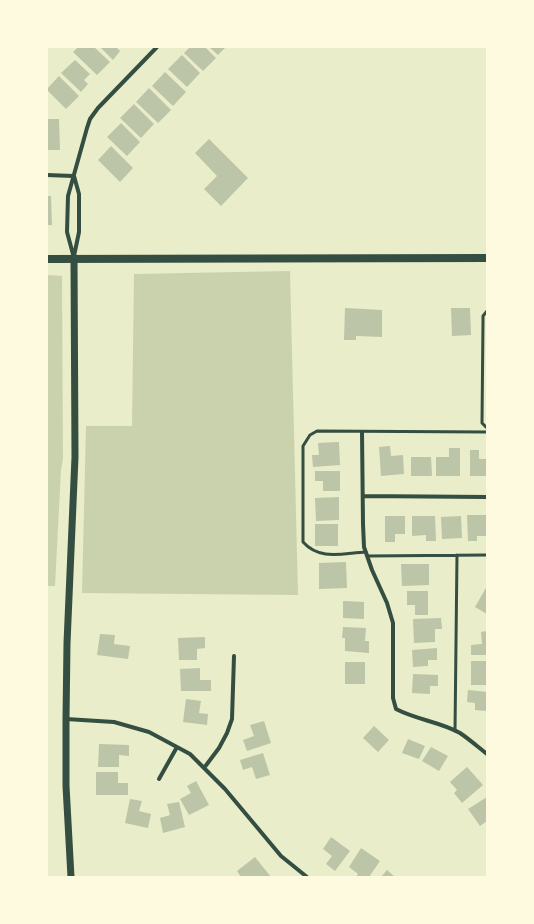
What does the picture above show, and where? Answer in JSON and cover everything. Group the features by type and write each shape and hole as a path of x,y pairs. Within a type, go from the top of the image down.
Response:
{"main road":[{"path":"47,259 487,258"}],"street":[{"path":"74,258 67,232 68,196 90,119 98,108 157,47"},
{"path":"47,175 74,176"},
{"path":"71,877 66,786 66,719 67,643 75,458 74,258 79,232 79,194 74,176"},
{"path":"362,432 362,524 367,554 387,603 393,623 394,698 396,709 409,716 436,723 455,731 487,754"},
{"path":"363,496 487,497"},
{"path":"204,768 219,748 232,719 234,656"},
{"path":"66,719 114,722 149,732 190,754 225,789 281,856 306,877"},
{"path":"159,779 177,747"}],"lane":[{"path":"487,311 483,321 482,423 487,428"},
{"path":"487,432 316,431 310,435 303,446 303,542 309,549 324,555 487,554"},
{"path":"455,731 457,555"}],"green space":[{"path":"290,271 298,595 82,593 86,426 132,426 134,274"},
{"path":"47,275 62,276 63,459 61,470 55,586 47,586"}],"building":[{"path":"78,47 94,47 110,62 97,75 73,52"},
{"path":"100,47 116,47 120,51 113,60"},
{"path":"190,47 205,47 216,58 203,71 184,53"},
{"path":"209,47 226,47 218,55"},
{"path":"182,55 200,73 187,87 168,69"},
{"path":"75,60 90,74 84,80 88,84 81,92 61,73"},
{"path":"165,72 186,92 173,106 152,86"},
{"path":"59,76 79,96 66,109 47,90"},
{"path":"149,88 171,110 158,123 136,102"},
{"path":"134,104 154,124 141,138 120,118"},
{"path":"47,119 59,119 60,150 47,150"},
{"path":"121,123 140,142 127,156 107,137"},
{"path":"209,139 248,178 221,206 204,189 217,176 195,153"},
{"path":"111,146 133,168 120,182 98,160"},
{"path":"47,196 51,196 52,225 47,225"},
{"path":"345,308 382,310 382,337 356,336 356,340 344,340"},
{"path":"451,308 470,308 471,335 452,336"},
{"path":"339,442 340,465 313,467 312,455 319,455 318,443"},
{"path":"390,446 391,456 403,455 404,474 381,476 379,447"},
{"path":"449,448 460,448 460,476 436,476 436,457 449,457"},
{"path":"470,450 479,450 479,459 487,459 487,476 470,476"},
{"path":"411,457 431,457 432,476 411,476"},
{"path":"315,471 340,471 340,491 323,491 323,481 315,481"},
{"path":"339,497 339,520 316,521 315,498"},
{"path":"467,515 487,515 487,536 477,536 477,541 468,541"},
{"path":"385,516 405,516 405,534 395,534 395,542 385,542"},
{"path":"412,516 435,516 436,541 426,541 426,535 412,536"},
{"path":"461,516 462,538 442,539 441,517"},
{"path":"315,524 338,524 338,546 315,546"},
{"path":"346,562 347,588 319,589 319,563"},
{"path":"401,564 429,564 429,585 402,586"},
{"path":"487,586 487,614 475,607"},
{"path":"407,591 428,591 428,615 415,615 415,605 407,605"},
{"path":"343,601 364,602 364,619 343,618"},
{"path":"441,618 442,629 435,629 435,642 414,643 413,619"},
{"path":"343,627 366,628 365,641 369,641 369,653 345,651 345,638 342,638"},
{"path":"487,631 487,655 471,655 471,645 482,644 481,632"},
{"path":"100,634 115,635 114,644 130,646 128,659 97,655"},
{"path":"205,637 205,648 197,649 197,660 179,660 178,638"},
{"path":"437,648 437,660 428,660 428,666 413,667 412,650"},
{"path":"471,661 487,661 487,685 471,685"},
{"path":"345,662 365,662 365,684 345,684"},
{"path":"200,668 200,680 211,680 211,691 181,691 180,669"},
{"path":"413,674 438,675 438,686 430,686 430,694 412,693"},
{"path":"468,690 487,692 487,711 475,710 475,703 467,702"},
{"path":"186,699 201,701 199,713 208,714 207,725 183,722"},
{"path":"264,721 271,743 247,751 243,740 254,736 250,725"},
{"path":"374,726 389,740 378,752 363,738"},
{"path":"408,739 425,746 419,759 402,753"},
{"path":"99,744 129,745 129,756 119,755 119,767 98,767"},
{"path":"431,747 448,756 439,771 422,761"},
{"path":"263,753 270,775 256,779 252,767 243,770 240,760"},
{"path":"467,767 483,785 462,803 454,793 457,790 450,782"},
{"path":"96,772 118,772 118,783 128,783 128,795 96,795"},
{"path":"196,781 209,805 189,815 180,799 191,793 187,786"},
{"path":"487,797 487,821 480,826 468,809"},
{"path":"130,799 142,801 139,811 151,814 148,828 125,823"},
{"path":"179,802 185,827 163,833 160,818 170,815 167,804"},
{"path":"331,837 350,851 335,871 326,864 332,856 323,849"},
{"path":"361,848 380,861 369,877 356,877 358,874 349,867"},
{"path":"255,857 271,877 241,877 237,871"},
{"path":"387,870 395,877 381,877"}]}
